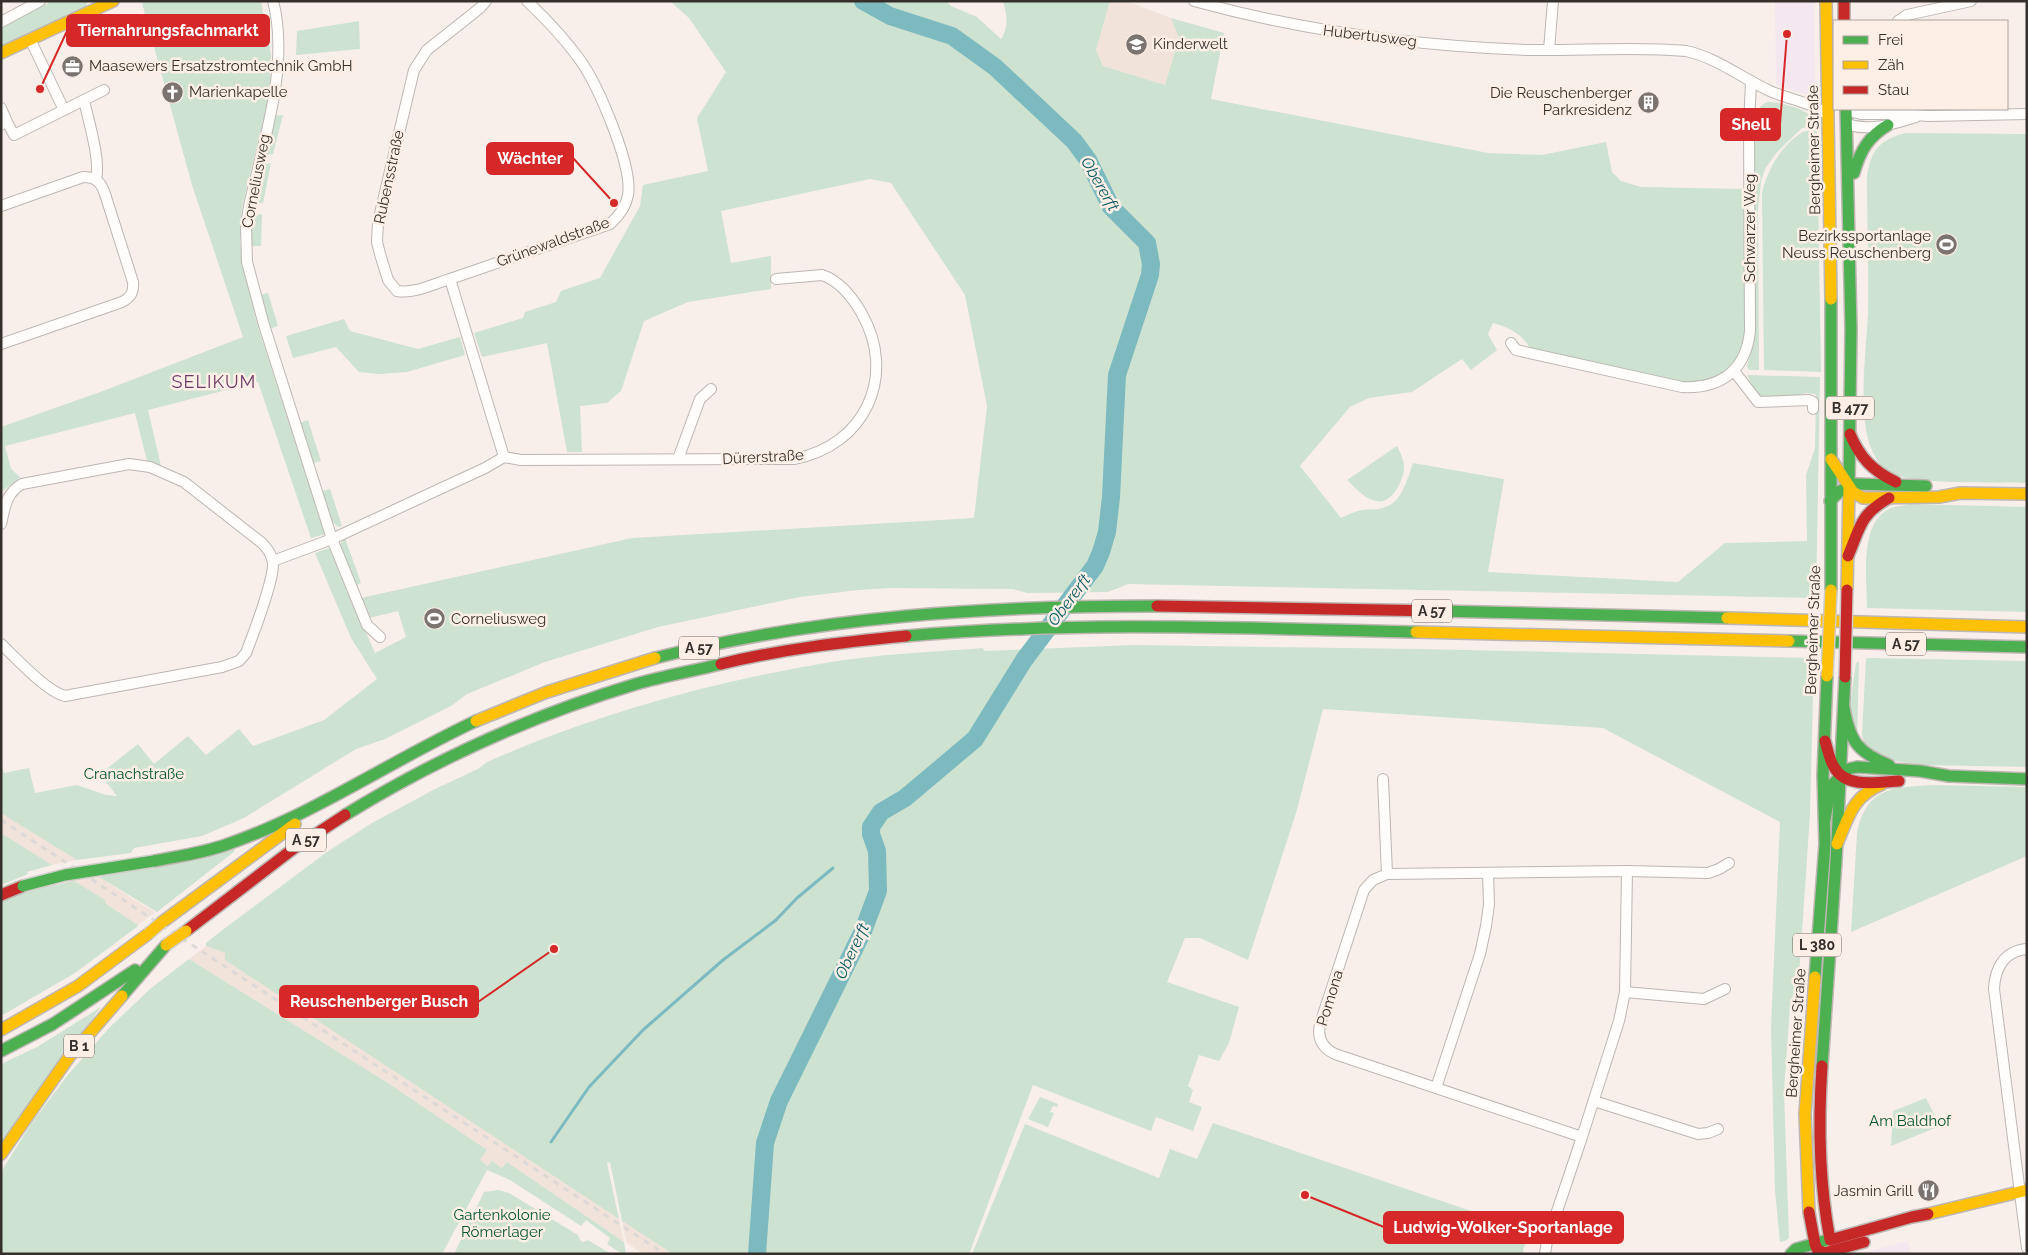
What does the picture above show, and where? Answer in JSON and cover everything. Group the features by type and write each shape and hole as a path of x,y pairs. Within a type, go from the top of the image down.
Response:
{"main road":[{"name":"Bergheimer Straße","path":"1826,1 1831,317 1831,590 1823,775 1825,844 1805,1114 1809,1220 1826,1249"},
{"path":"1844,1 1844,20"},
{"path":"1,53 106,3"},
{"name":"Bergheimer Straße","path":"1826,1249 1825,1216 1818,1147 1837,844 1845,677 1850,434 1848,110"},
{"path":"1828,115 1847,124"},
{"path":"1848,192 1859,153 1869,138 1888,126"},
{"path":"1850,434 1858,453 1869,466 1882,476 1904,485"},
{"path":"1831,459 1857,496 1863,498 1939,496 1961,493 2027,494"},
{"path":"1830,501 1840,491 1849,486 1864,483 1938,487 1961,493"},
{"path":"1848,556 1857,539 1863,517 1876,505 1890,498"},
{"name":"A 57","path":"1,1030 78,986 307,815 360,781 422,747 526,700 580,680 634,663 803,626 878,616 1071,606 1428,611 2027,626"},
{"name":"A 57","path":"1,1051 60,1020 127,976 310,837 434,764 531,720 591,698 647,680 731,660 813,645 896,635 1019,627 1221,626 2027,647"},
{"path":"1844,708 1848,733 1859,749 1874,760 1901,770"},
{"path":"1825,741 1836,770 1847,780 1856,782 1949,776 2027,779"},
{"path":"1824,819 1831,786 1848,769 1857,767 1920,771 1949,776"},
{"path":"1,896 23,886 65,875 196,854 232,843 280,822 360,781"},
{"path":"1837,844 1850,808 1859,797 1874,786 1892,781"},
{"name":"B 1","path":"1,1154 69,1057 166,945"},
{"path":"1791,1254 1796,1249 1826,1249 1888,1234 1914,1224 1930,1214 2023,1191"}],"street":[{"path":"1,22 40,1"},
{"name":"Corneliusweg","path":"273,1 278,29 276,84 249,206 246,226 248,262 264,326 332,539 367,625 380,637"},
{"name":"Rubensstraße","path":"450,279 404,292 397,291 392,287 388,280 377,242 379,213 414,70 427,50 480,8 486,1"},
{"name":"Grünewaldstraße","path":"450,279 610,224 621,213 626,202 628,186 622,156 606,109 593,81 581,61 564,40 526,1"},
{"name":"Hubertusweg","path":"1194,1 1283,24 1328,32 1414,42 1549,50 1686,51 1719,62 1775,93 1813,105 1828,115"},
{"path":"1549,50 1553,1"},
{"path":"1900,20 1907,15 1971,1"},
{"path":"30,39 64,110"},
{"name":"Schwarzer Weg","path":"1511,342 1516,350 1682,387 1704,387 1723,379 1734,371 1747,349 1750,331 1751,81"},
{"path":"1,108 4,123 14,135 104,90"},
{"path":"84,100 98,172 96,179"},
{"path":"1849,110 1861,114 1921,116 2027,114"},
{"path":"1847,124 1863,128 1888,126 1921,116"},
{"path":"1,206 83,177 96,179 103,186 134,282 132,294 122,302 1,344"},
{"name":"Dürerstraße","path":"504,457 521,460 794,459 804,457 834,444 860,420 872,391 876,357 871,333 858,307 847,292 829,277 822,275 776,279"},
{"path":"273,561 332,539 485,468 504,457 450,279"},
{"path":"1734,371 1741,377 1758,402 1809,400 1813,402 1813,409"},
{"path":"678,460 700,399 711,389"},
{"path":"1,524 10,493 22,484 124,464 140,465 156,469 184,482 262,543 273,561 270,580 246,653 239,661 228,666 65,696 59,695 47,686 1,644"},
{"path":"1383,779 1387,874 1627,871 1708,873 1729,863"},
{"path":"1545,1254 1547,1241 1619,1021 1625,992 1627,871"},
{"path":"1436,1088 1480,954 1486,926 1488,873"},
{"name":"Pomona","path":"1387,874 1373,880 1364,890 1320,1024 1320,1039 1325,1048 1335,1054 1582,1138"},
{"path":"2027,948 2010,954 1996,969 1994,978 2023,1191 2027,1248"},
{"path":"1625,992 1704,999 1716,995 1725,989"},
{"path":"1594,1101 1698,1134 1718,1129"}],"shaded area":[{"name":"Kinderwelt","path":"1110,1 1126,1 1171,18 1179,38 1165,85 1103,66 1096,50"},
{"path":"1775,1 1814,1 1815,88 1812,94 1807,95 1776,85"},
{"path":"1,813 77,860 52,865 1,833"},
{"path":"99,877 155,912 138,925 106,904 104,899 74,881"},
{"path":"206,946 225,953 225,960 619,1219 624,1242 507,1162 502,1168 489,1166 480,1160 486,1150 388,1083 189,959"},
{"path":"622,1221 673,1254 643,1254 627,1243"},
{"path":"1907,1241 1912,1254 1862,1254 1864,1253"}],"green space":[{"path":"52,1 88,1 85,8 1,47 1,28"},
{"path":"146,1 261,1 271,55 270,93 242,207 240,242 244,273 258,327 325,534 311,538 258,382 148,410 161,466 147,461 135,413 5,446 11,469 20,477 3,491 1,484 1,427 103,391 243,337 192,185 142,3"},
{"name":"Cranachstraße","path":"670,1 946,1 951,6 977,17 1001,39 1004,34 1006,21 1003,1 1110,1 1096,50 1103,66 1165,85 1179,38 1171,18 1224,33 1211,99 1488,153 1542,155 1606,142 1612,172 1621,181 1641,187 1745,189 1746,339 1736,360 1725,373 1709,380 1686,383 1530,349 1515,332 1493,323 1488,334 1497,350 1471,370 1462,359 1412,392 1369,398 1350,407 1300,466 1341,518 1360,511 1383,508 1395,501 1403,490 1413,463 1504,479 1488,572 1678,582 1725,543 1807,541 1806,475 1815,448 1816,394 1807,393 1779,399 1759,398 1747,375 1820,377 1816,598 1128,584 1108,592 1027,593 1013,589 892,588 858,590 800,597 658,627 545,662 467,694 451,706 385,739 356,749 244,818 202,836 134,848 131,853 77,860 1,813 1,763 4,773 29,768 35,793 77,785 106,795 117,796 100,774 138,744 154,764 188,736 206,755 239,729 253,746 324,720 377,679 351,638 315,553 329,548 375,653 406,637 398,611 369,618 361,598 632,538 974,518 987,406 965,295 891,183 870,179 721,211 731,263 771,256 771,289 688,302 644,321 621,391 607,403 580,406 582,452 567,452 547,343 482,357 474,333 523,318 525,312 556,302 561,291 600,278 640,206 643,185 708,171 697,118 726,72 689,18"},
{"path":"359,21 360,49 296,55 297,31"},
{"path":"1767,102 1788,105 1804,111 1815,120 1817,126 1802,128 1777,152 1765,169 1761,182 1758,209 1759,370 1749,370 1747,366 1755,333 1755,118 1761,106"},
{"path":"283,115 273,154 265,155 274,116"},
{"path":"1817,130 1821,372 1764,370 1762,193 1771,167 1787,145 1803,132"},
{"name":"Bezirkssportanlage Neuss Reuschenberg","path":"1906,133 2027,134 2027,483 1977,483 1902,477 1891,473 1882,466 1876,458 1868,439 1865,425 1864,394 1868,314 1868,168 1874,153 1883,143"},
{"path":"271,163 263,203 253,203 262,165"},
{"path":"262,214 261,246 251,246 252,216"},
{"path":"268,293 278,326 269,329 259,295"},
{"path":"344,319 350,331 418,349 460,337 465,355 407,372 379,374 359,372 336,347 293,358 286,336"},
{"path":"308,420 321,461 313,463 300,423"},
{"path":"1397,446 1403,460 1404,471 1400,484 1387,499 1382,501 1372,500 1360,493 1347,480"},
{"path":"330,489 342,526 338,527 331,520 322,491"},
{"path":"1910,504 2027,507 2027,612 1867,608 1866,554 1872,528 1878,518 1887,510"},
{"path":"345,538 361,583 353,587 339,546"},
{"path":"1134,645 1422,649 1814,658 1810,814 1799,976 1790,1006 1784,1091 1789,1238 1780,1242 1775,1191 1771,1027 1780,822 1603,728 1323,709 1296,813 1248,960 1200,938 1185,938 1167,982 1239,1007 1229,1043 1219,1061 1199,1055 1188,1086 1193,1090 1189,1102 1202,1107 1193,1131 1156,1117 1151,1131 1033,1085 969,1254 673,1254 622,1221 610,1162 607,1163 619,1219 225,960 225,953 206,946 206,943 221,931 327,852 372,823 435,789 478,769 487,762 569,729 611,715 695,690 738,680 864,657 983,648 984,651"},
{"path":"1866,658 2027,661 2027,767 1924,765 1883,758 1864,743 1862,734"},
{"path":"1859,662 1857,738 1850,706 1856,663"},
{"path":"1933,785 2027,787 2027,856 1851,932 1857,833 1867,806 1884,792 1906,787"},
{"path":"1,833 52,865 27,872 28,874 1,885"},
{"path":"233,848 235,851 157,912 99,877"},
{"path":"74,881 104,899 106,904 138,925 137,927 75,973 1,1016 1,903 22,892"},
{"path":"189,959 388,1083 487,1150 480,1160 488,1166 492,1161 502,1168 507,1162 624,1242 626,1254 622,1254 607,1244 610,1238 586,1220 581,1226 510,1180 487,1170 442,1254 1,1254 1,1172 31,1124 67,1076 110,1027 150,989"},
{"path":"101,1007 1,1143 1,1064 37,1047"},
{"path":"1040,1097 1058,1104 1057,1107 1053,1106 1050,1112 1054,1113 1048,1127 1028,1119"},
{"name":"Am Baldhof","path":"1926,1098 1940,1126 1891,1146 1893,1111"},
{"path":"1213,1123 1530,1231 1523,1250 1525,1254 972,1254 1025,1124 1159,1178 1170,1149 1197,1159"},
{"name":"Gartenkolonie Römerlager","path":"498,1190 509,1193 578,1235 583,1242 588,1240 611,1254 454,1254 484,1192"}],"waterway":[{"name":"Obererft","path":"757,1254 765,1143 779,1101 863,931 878,891 877,851 871,834 871,827 881,812 905,798 975,739 1024,660 1095,566 1101,552 1107,532 1111,497 1117,375 1150,275 1151,264 1147,243 1111,207 1088,160 1074,141 995,67 952,36 890,16 863,1"},
{"path":"551,1142 589,1087 643,1030 723,960 776,920 797,898 833,868"}],"railway":[{"path":"1,820 665,1254"}],"traffic: fast":[{"path":"1846,110 1851,329 1849,488"},
{"path":"1854,173 1866,145 1875,134 1888,125"},
{"path":"1831,299 1831,590"},
{"path":"1830,501 1840,491 1855,484 1926,486"},
{"path":"655,658 779,632 904,616 1030,608 1157,606"},
{"path":"1439,611 1727,618"},
{"path":"906,636 970,631 1097,627 1416,632"},
{"path":"1789,641 2027,647"},
{"path":"345,815 414,775 523,724 636,684 721,664"},
{"path":"1815,977 1825,844 1823,775 1827,676"},
{"path":"1822,1066 1836,861 1845,677"},
{"path":"1844,708 1849,729 1857,744 1869,755 1889,765"},
{"path":"154,861 210,850 260,832 292,818 476,721"},
{"path":"1825,819 1831,786 1848,769 1857,767 1920,771 1949,776 2027,779"},
{"path":"23,886 65,875 154,861"},
{"path":"122,996 166,945"},
{"path":"1,1051 53,1024 135,970"},
{"path":"1791,1254 1796,1249 1824,1241"}],"traffic: slow":[{"path":"1,53 113,1"},
{"path":"1826,1 1831,299"},
{"path":"1831,459 1853,492 1863,498 1939,497 1961,493 2027,494"},
{"path":"1847,590 1849,488"},
{"path":"1827,676 1831,590"},
{"path":"1727,618 2027,627"},
{"path":"1416,632 1789,641"},
{"path":"476,721 547,692 655,658"},
{"path":"1837,844 1849,816 1858,801 1872,789 1882,784"},
{"path":"161,923 295,824"},
{"path":"148,934 161,923"},
{"path":"166,945 186,931"},
{"path":"1,1030 78,986 148,934"},
{"path":"1809,1212 1805,1114 1815,977"},
{"path":"1,1154 69,1057 122,996"},
{"path":"1928,1214 2027,1190"}],"traffic: jam":[{"path":"1844,1 1844,20"},
{"path":"1850,434 1858,450 1868,463 1896,482"},
{"path":"1848,556 1866,516 1889,498"},
{"path":"1845,677 1847,590"},
{"path":"1157,606 1439,611"},
{"path":"721,664 813,647 906,636"},
{"path":"1825,741 1834,767 1846,779 1863,783 1899,781"},
{"path":"186,931 293,849 345,815"},
{"path":"1,895 23,886"},
{"path":"1822,1066 1820,1153 1830,1240 1928,1214"},
{"path":"1809,1212 1815,1244 1817,1249 1824,1253 1864,1242"}],"place":[{"name":"Shell","path":"1787,34"},
{"name":"Kinderwelt","path":"1137,44"},
{"name":"Maasewers Ersatzstromtechnik GmbH","path":"73,66"},
{"name":"Tiernahrungsfachmarkt","path":"40,89"},
{"name":"Marienkapelle","path":"173,92"},
{"name":"Die Reuschenberger Parkresidenz","path":"1648,102"},
{"name":"Wächter","path":"614,203"},
{"name":"Bezirkssportanlage Neuss Reuschenberg","path":"1947,245"},
{"name":"Corneliusweg","path":"435,619"},
{"name":"Reuschenberger Busch","path":"554,949"},
{"name":"Jasmin Grill","path":"1929,1191"},
{"name":"Ludwig-Wolker-Sportanlage","path":"1305,1195"}],"district":[{"name":"SELIKUM","path":"214,381"}]}
